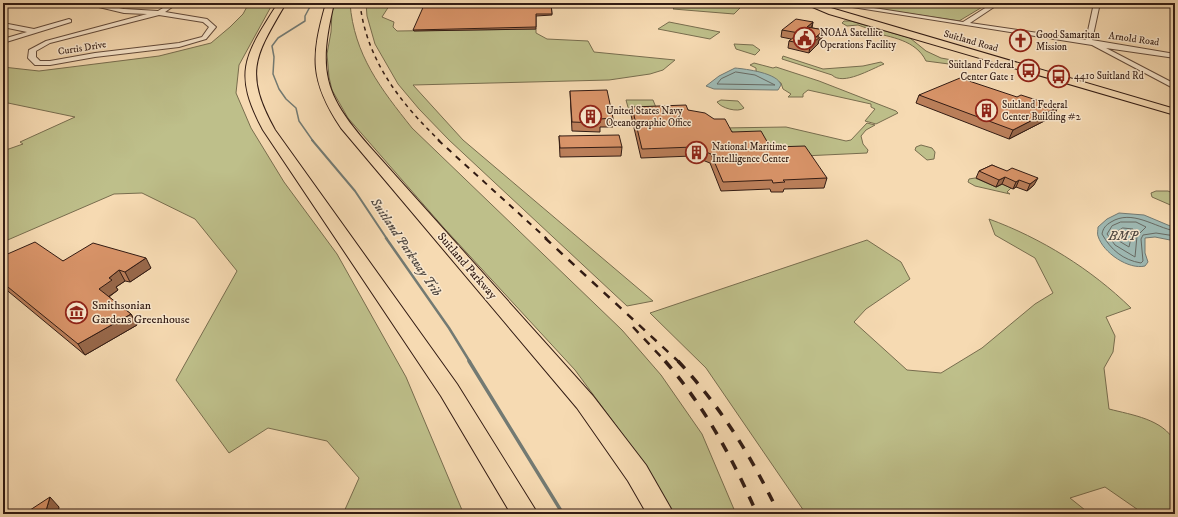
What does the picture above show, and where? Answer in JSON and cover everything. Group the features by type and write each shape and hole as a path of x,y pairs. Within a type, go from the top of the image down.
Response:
{"highway":[{"path":"282,3 263,35 252,59 250,86 257,110 273,136 449,390 490,453 525,514"},
{"name":"Suitland Parkway","path":"330,3 322,37 319,61 323,82 336,112 364,149 585,402 632,467 661,514"}],"main road":[{"name":"Suitland Road","path":"807,3 838,14 1175,112"}],"street":[{"name":"Curtis Drive","path":"86,3 124,11 158,13 205,20 213,27 204,38 179,45 95,55 50,63 38,63 32,58 33,50 48,42 158,13 175,3"},
{"name":"Arnold Road","path":"830,3 1175,56"},
{"path":"964,23 997,3"},
{"path":"1097,3 1090,30 1089,41 1175,87"},
{"path":"1168,6 1175,6"},
{"path":"3,41 68,21"},
{"path":"3,25 34,31"}],"green space":[{"path":"249,3 273,3 239,65 236,93 251,128 284,182 337,254 406,377 462,510 461,514 343,514 359,478 327,441 268,428 229,453 176,380 237,271 195,219 142,193 114,194 3,242 3,151 23,144 20,142 75,117 8,103 3,105 3,67 39,71 159,56 211,43 243,14"},
{"path":"335,3 350,3 357,39 363,55 380,85 412,128 622,330 661,375 702,434 736,514 674,514 646,466 575,370 444,228 348,118 332,90 329,77 327,54 331,32 332,12"},
{"path":"366,3 391,3 382,17 394,22 393,27 397,31 536,29 536,33 547,39 588,41 594,52 675,60 663,70 650,74 609,80 413,85 463,140 653,301 627,306 449,140 419,109 398,84 375,44 367,16"},
{"path":"679,3 741,3 742,6 734,14 673,9"},
{"path":"840,3 989,3 959,21"},
{"path":"844,21 851,21 910,38 926,51 941,58 963,62 965,64 964,66 926,61 916,48 902,40 870,32 872,30 858,25 847,26 842,23"},
{"path":"669,22 720,32 710,39 658,29"},
{"path":"734,44 753,45 760,50 755,55 736,49"},
{"path":"783,56 823,69 863,66 881,62 884,64 857,76 843,79 782,59"},
{"path":"754,63 773,68 776,67 819,81 898,113 876,124 865,121 875,109 871,107 871,104 808,90 803,94 803,97 788,97 791,94 783,89 781,83 756,71 756,68 750,65"},
{"path":"626,100 653,100 657,110 629,111"},
{"path":"721,100 738,101 744,108 734,110 726,108 717,102"},
{"path":"867,123 875,125 866,130 861,136 863,144 868,150 867,153 803,156 729,139 723,128 786,127 846,141 851,140"},
{"path":"921,145 932,148 935,152 934,159 927,160 915,150 916,147"},
{"path":"975,178 996,187 1002,184 1011,188 1007,192 1010,194 975,186 968,182 969,179"},
{"path":"1156,191 1168,191 1175,194 1175,207 1152,197 1151,193"},
{"path":"989,219 1028,235 1064,256 1099,280 1131,308 1106,317 1115,336 1113,352 1104,368 1109,409 1146,419 1163,428 1170,434 1175,442 1175,514 1144,514 1105,487 1070,498 1090,514 806,514 706,368 650,313 867,240 901,262 910,279 866,309 854,322 907,370 941,373 982,348 1035,304 1053,293 1035,258 995,235"}],"water":[{"path":"735,68 754,71 774,77 781,85 778,90 714,89 706,86 719,76"},
{"name":"BMP","path":"1119,213 1144,215 1175,228 1175,241 1155,237 1145,238 1145,253 1148,262 1145,266 1139,267 1124,263 1105,248 1098,234 1098,227 1107,219"}],"building":[{"path":"425,3 551,3 552,14 536,14 536,27 413,30"},
{"path":"796,19 813,22 807,27 824,30 816,37 820,37 810,45 789,41 799,33 782,30"},
{"name":"Suitland Federal Center Building #2","path":"960,78 1017,97 1021,95 1058,107 1013,130 919,95"},
{"name":"United States Navy Oceanographic Office","path":"607,90 613,118 600,119 600,123 572,122 570,91"},
{"name":"National Maritime Intelligence Center","path":"686,105 688,110 705,113 714,119 725,119 732,132 761,131 769,145 774,147 805,146 827,178 783,180 785,182 773,183 772,180 723,182 711,154 693,147 642,149 632,107"},
{"path":"619,135 622,147 560,148 559,136"},
{"path":"992,165 1007,171 1012,168 1038,178 1030,184 1019,180 1016,182 1005,177 999,180 979,171"},
{"name":"Smithsonian Gardens Greenhouse","path":"35,242 63,261 93,243 146,258 125,272 119,270 109,278 112,280 99,289 131,314 78,344 3,283 3,256"},
{"path":"50,497 45,514 24,514"}],"waterway":[{"name":"Suitland Parkway Trib","path":"312,3 305,16 305,21 278,38 272,46 274,57 273,74 279,89 286,99 296,108 299,121 313,141"},
{"name":"Suitland Parkway Trib","path":"312,140 355,191 387,239"},
{"name":"Suitland Parkway Trib","path":"386,238 449,328 470,362"},
{"name":"Suitland Parkway Trib","path":"469,361 563,514"}],"railway":[{"path":"360,3 369,43 387,79 411,111 440,141"},
{"path":"438,140 547,239"},
{"path":"545,238 678,361"},
{"path":"633,327 666,362"},
{"path":"665,361 693,397 717,434 738,473 757,514"},
{"path":"678,361 722,415 734,433 758,472 779,514"}],"place":[{"name":"NOAA Satellite Operations Facility","path":"805,39"},
{"name":"Good Samaritan Mission","path":"1020,41"},
{"name":"Suitland Federal Center Gate 1","path":"1029,71"},
{"name":"4410 Suitland Rd","path":"1059,76"},
{"name":"Suitland Federal Center Building #2","path":"987,111"},
{"name":"United States Navy Oceanographic Office","path":"591,117"},
{"name":"National Maritime Intelligence Center","path":"697,153"},
{"name":"Smithsonian Gardens Greenhouse","path":"77,312"}]}
